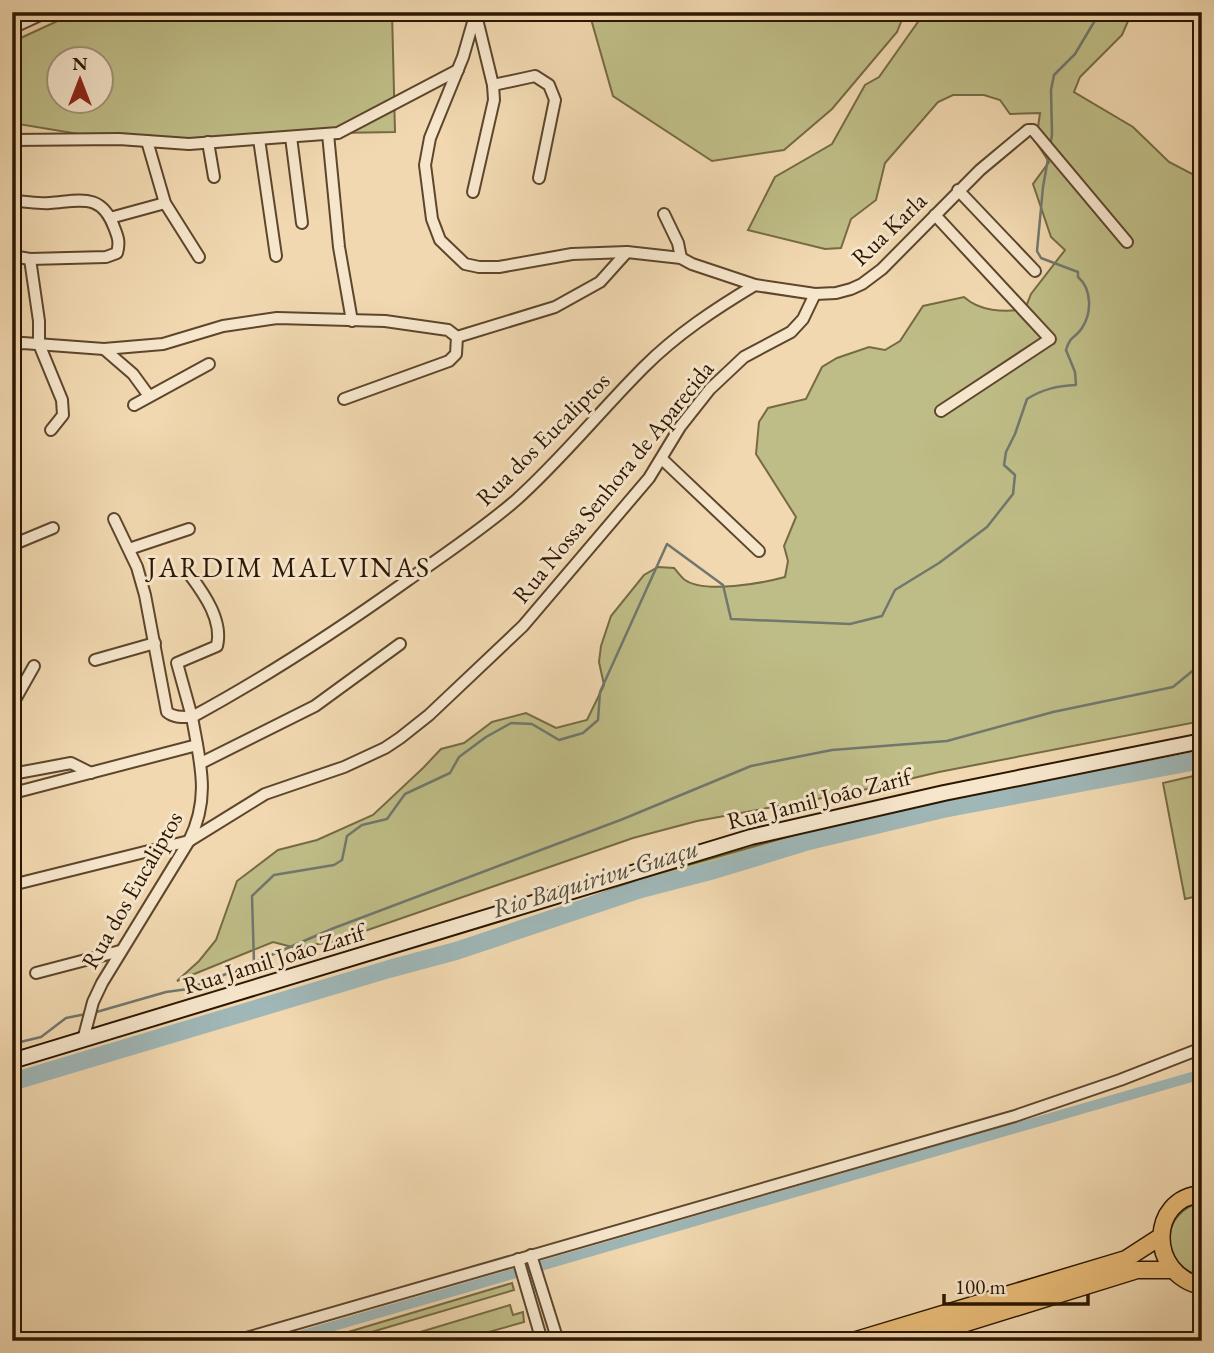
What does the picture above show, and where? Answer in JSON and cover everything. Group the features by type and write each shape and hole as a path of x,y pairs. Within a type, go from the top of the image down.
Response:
{"main road":[{"name":"Rua Jamil João Zarif","path":"12,1061 751,837 944,793 1202,741"},
{"path":"1202,1194 1182,1200 1171,1210 1160,1237 1165,1260 1172,1270 1189,1283 1202,1286"},
{"path":"853,1341 1126,1259 1160,1237"},
{"path":"908,1341 1137,1270 1172,1270"}],"street":[{"path":"12,28 47,12"},
{"name":"Rua Karla","path":"493,85 476,12 458,70 430,138 425,165 432,219 440,240 465,264 499,267 572,254 627,252 681,258 755,285 814,294 836,293 862,284 904,248 958,190 1028,130 1033,130 1127,242"},
{"path":"12,140 189,144 338,133 458,70"},
{"path":"473,192 494,100 493,85 535,76 549,85 555,100 539,178"},
{"path":"328,134 339,247 352,321"},
{"path":"291,137 302,223"},
{"path":"259,139 276,256"},
{"path":"147,141 165,203 199,257"},
{"path":"208,142 214,177"},
{"path":"958,190 1035,271"},
{"path":"12,201 48,203 84,199 93,202 110,218 120,243 117,253 106,257 30,259 12,256"},
{"path":"110,218 165,203"},
{"path":"664,214 678,243 681,258"},
{"path":"935,215 1050,339 942,411"},
{"path":"457,337 555,307 600,282 627,252"},
{"path":"30,259 39,321 39,344 64,409 59,423 51,430"},
{"name":"Rua dos Eucaliptos","path":"83,1040 93,1002 120,951 189,841 199,816 202,802 201,764 192,717 298,656 492,520 555,462 646,365 697,321 755,285"},
{"name":"Rua Nossa Senhora de Aparecida","path":"189,841 265,794 344,767 386,748 429,715 523,626 641,488 680,427 710,389 744,357 791,332 803,319 814,294"},
{"path":"12,346 23,343 104,349 163,344 223,326 277,318 385,321 447,330 457,337"},
{"path":"344,399 449,361 456,354 457,337"},
{"path":"104,349 133,374 149,396"},
{"path":"134,405 209,364"},
{"path":"662,458 759,551"},
{"path":"114,519 129,549 145,595 167,712 171,716 192,717 177,663 217,646 219,638 206,595 190,575"},
{"path":"12,545 52,528"},
{"path":"129,549 189,529"},
{"path":"95,660 155,643"},
{"path":"201,764 315,706 400,644"},
{"path":"12,705 34,666"},
{"path":"17,792 197,745"},
{"path":"12,774 71,764 91,772"},
{"path":"12,885 189,841"},
{"path":"36,973 120,951"},
{"path":"236,1341 533,1259 1016,1115 1120,1080 1202,1048"},
{"path":"533,1259 558,1341"},
{"path":"519,1263 542,1341"}],"shaded area":[{"path":"77,12 392,12 395,132 338,133 189,144 109,139 12,123 12,42"},
{"path":"589,12 905,12 897,32 832,109 784,150 712,161 613,96"},
{"path":"925,12 1132,12 1122,35 1080,77 1074,92 1133,127 1169,162 1202,179 1202,721 939,772 850,793 697,821 633,838 336,941 296,948 273,942 177,981 199,961 216,940 237,881 278,850 317,840 373,815 441,749 464,743 492,722 526,713 556,728 587,720 604,685 599,662 601,646 611,616 644,575 658,567 674,568 685,580 694,584 720,587 785,577 788,561 784,546 796,517 756,454 759,422 768,408 806,399 822,367 837,358 869,347 885,350 900,341 923,306 964,297 992,310 1025,309 1031,294 1065,250 1051,237 1033,184 1049,162 1036,142 1040,113 1010,114 1000,100 984,95 953,95 938,102 885,163 876,200 851,219 841,248 825,249 748,230 775,177 832,144 865,85 879,77"},
{"path":"1202,752 1202,755 949,804 810,837 643,883 522,927 518,924 653,875 791,836 938,802"},
{"path":"1202,774 1202,895 1185,899 1163,783"},
{"path":"1202,1202 1202,1276 1188,1271 1178,1262 1169,1239 1171,1227 1177,1217"},
{"path":"512,1283 514,1290 341,1341 318,1341"},
{"path":"510,1305 513,1315 523,1312 524,1322 457,1341 408,1341 407,1336"}],"waterway":[{"path":"1050,146 1051,90 1054,75 1075,54 1100,12"},
{"path":"93,1013 166,992 188,989 254,963 252,896 274,875 334,865 342,860 347,836 362,825 387,819 405,794 450,773 459,757 486,737 511,723 532,724 559,740 583,733 598,720 600,692 667,544 723,585 731,619 850,624 882,616 895,590 939,563 987,527 1013,494 1015,475 1004,465 1006,452 1027,399 1050,389 1076,385 1075,372 1066,350 1088,315 1088,294 1078,272 1041,258 1037,251 1049,153"},
{"path":"255,962 334,928 623,819 751,766 832,750 947,741 1053,712 1173,687 1202,663"},
{"name":"Rio Baquirivu-Guaçu","path":"12,1082 456,951 641,889 809,841 943,809 1202,760"},
{"path":"12,1044 41,1037 66,1018 86,1014"},
{"path":"282,1341 1202,1074"}],"district":[{"name":"JARDIM MALVINAS","path":"289,567"}]}
